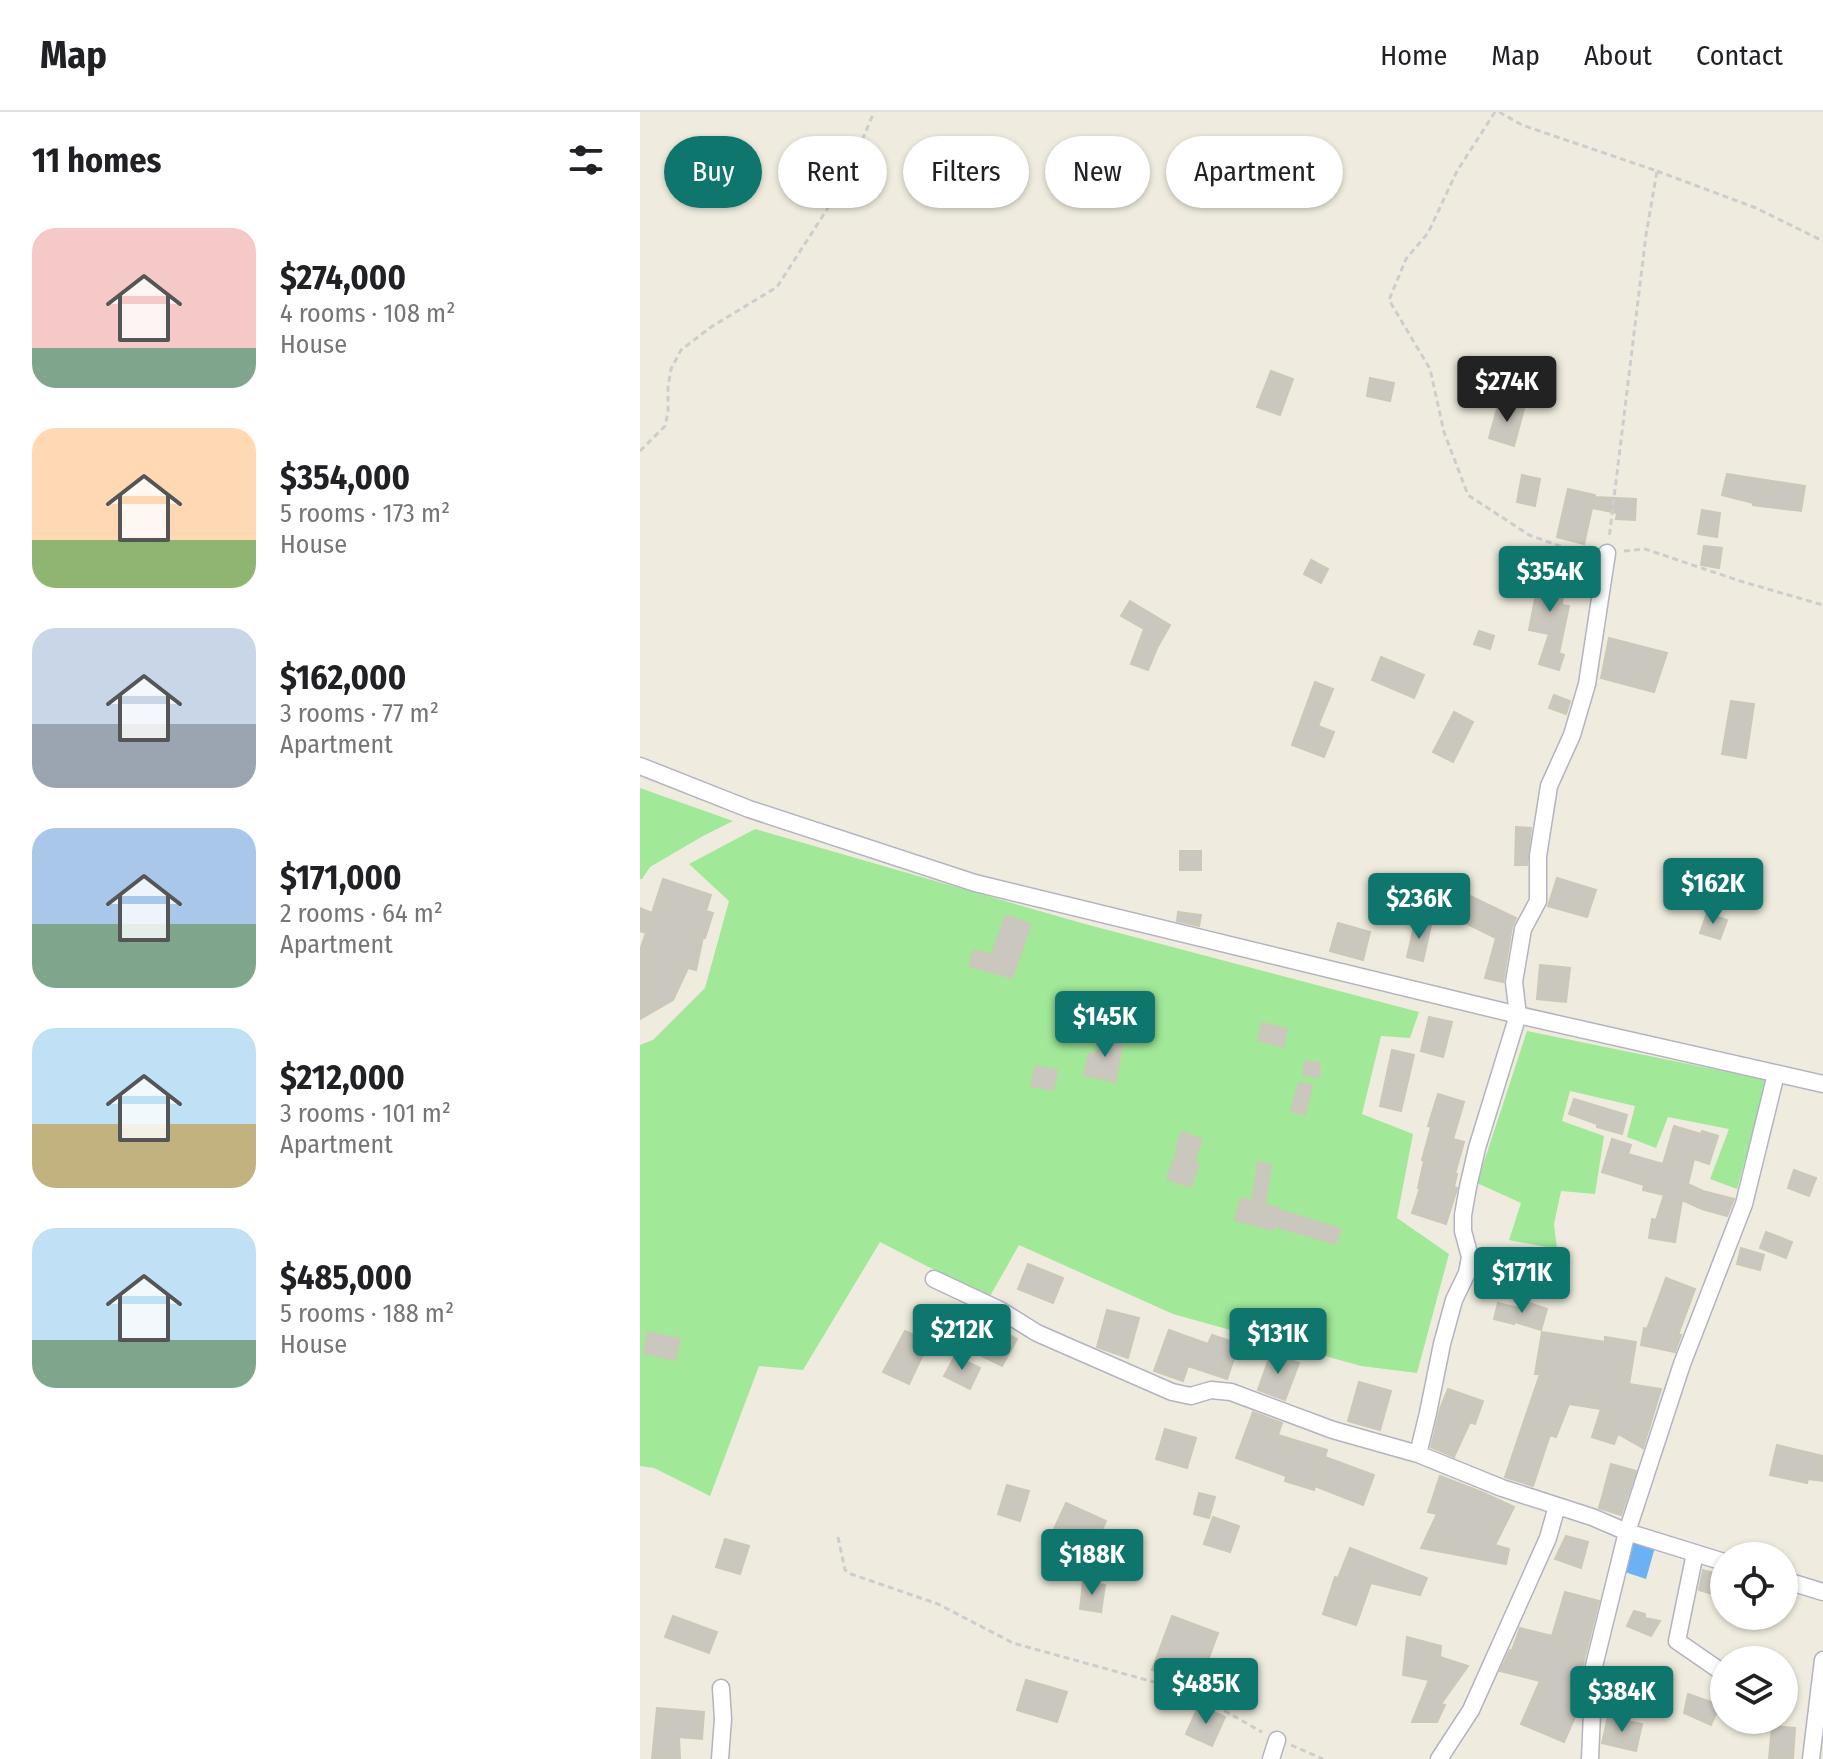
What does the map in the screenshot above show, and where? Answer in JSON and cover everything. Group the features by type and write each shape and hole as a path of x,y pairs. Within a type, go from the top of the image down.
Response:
{"street":[{"path":"1418,1454 1442,1344 1454,1300 1467,1273 1470,1257 1463,1231 1463,1215 1477,1148 1518,1015 1514,982 1523,929 1538,901 1538,856 1549,786 1572,735 1587,684 1607,553"},
{"path":"640,766 749,809 975,883 1518,1015 1823,1084"},
{"path":"1590,1759 1594,1666 1627,1532 1682,1364 1744,1204 1776,1074"},
{"path":"934,1279 1000,1310 1037,1333 1172,1392 1191,1396 1211,1390 1231,1392 1333,1430 1418,1454 1502,1488 1592,1517 1627,1532 1710,1558"},
{"path":"1439,1759 1471,1710 1548,1538 1557,1506"},
{"path":"1695,1553 1677,1641 1710,1664"},
{"path":"1798,1584 1823,1592"},
{"path":"1811,1759 1823,1660"},
{"path":"720,1759 723,1719 721,1688"},
{"path":"1271,1759 1277,1740"}],"path":[{"path":"640,451 665,426 671,369 681,350 711,327 777,287 844,183 874,112"},
{"path":"1823,241 1756,208 1522,125 1497,112 1457,171 1428,233 1406,259 1389,300 1430,369 1444,432 1468,495 1529,535 1568,549 1607,553 1645,549 1823,605"},
{"path":"1607,553 1646,235 1657,171"},
{"path":"838,1537 845,1570 851,1574 938,1604 1013,1643 1172,1687 1209,1702 1277,1740 1323,1759"}],"green space":[{"path":"640,788 733,821 650,867 640,879"},
{"path":"755,829 1085,924 1419,1012 1410,1038 1381,1036 1362,1114 1413,1134 1397,1218 1449,1254 1417,1373 1361,1366 1173,1314 1019,1245 989,1298 880,1242 803,1370 759,1366 710,1496 654,1468 640,1466 640,1045 653,1040 705,988 729,901 689,864","holes":["1006,915 1031,924 1019,957 994,949","974,950 1016,962 1011,978 969,965","1262,1023 1287,1029 1283,1046 1258,1040","1089,1053 1120,1061 1115,1082 1084,1075","1176,1155 1199,1163 1191,1187 1168,1180","1258,1163 1271,1165 1268,1185 1255,1182","1242,1198 1279,1208 1273,1230 1235,1219","1303,1218 1341,1229 1337,1244 1299,1233"]},
{"path":"1527,1031 1767,1080 1737,1189 1710,1179 1729,1129 1668,1117 1656,1148 1627,1137 1635,1106 1570,1091 1562,1121 1604,1136 1595,1194 1561,1191 1554,1224 1557,1249 1509,1240 1521,1203 1477,1183"}],"water":[{"path":"1634,1541 1655,1547 1646,1579 1625,1572"}],"building":[{"path":"1271,371 1293,379 1280,415 1257,407"},
{"path":"1370,378 1394,383 1390,401 1367,396"},
{"path":"1499,402 1524,409 1514,446 1489,438"},
{"path":"1727,474 1805,486 1801,511 1753,505 1722,495"},
{"path":"1522,475 1540,479 1535,506 1517,502"},
{"path":"1568,489 1595,497 1636,499 1635,520 1616,519 1617,513 1592,508 1584,544 1557,537"},
{"path":"1702,510 1720,513 1717,537 1698,534"},
{"path":"1704,546 1722,548 1719,568 1701,565"},
{"path":"1311,560 1328,569 1321,583 1304,574"},
{"path":"1541,561 1558,562 1557,578 1564,578 1562,605 1569,606 1559,653 1564,655 1559,670 1539,664 1549,634 1529,630 1535,599 1538,600"},
{"path":"1130,601 1170,625 1148,670 1131,664 1144,629 1121,616"},
{"path":"1479,631 1494,636 1490,649 1474,644"},
{"path":"1609,638 1667,653 1654,692 1601,678"},
{"path":"1381,657 1424,675 1414,698 1372,680"},
{"path":"1315,682 1333,689 1318,726 1334,732 1324,757 1292,745"},
{"path":"1554,695 1570,701 1566,714 1549,708"},
{"path":"1731,701 1754,704 1746,758 1722,754"},
{"path":"1454,712 1473,722 1453,762 1433,752"},
{"path":"1516,827 1531,828 1527,865 1515,865"},
{"path":"1180,851 1201,851 1201,870 1180,870"},
{"path":"1557,878 1596,890 1587,917 1548,906"},
{"path":"663,879 711,895 706,911 713,913 703,937 696,970 688,968 673,1000 640,1019 640,950 646,933 640,931 640,908 652,913"},
{"path":"1447,885 1516,918 1503,982 1485,978 1496,938 1435,908"},
{"path":"1178,912 1201,915 1199,926 1177,921"},
{"path":"1707,913 1727,920 1720,939 1700,933"},
{"path":"1006,915 1031,924 1012,978 969,966 974,950 991,955"},
{"path":"1415,922 1431,925 1423,961 1407,957"},
{"path":"1338,923 1370,932 1363,960 1330,951"},
{"path":"1540,965 1570,968 1566,1002 1537,999"},
{"path":"1429,1017 1452,1022 1443,1057 1421,1051"},
{"path":"1262,1023 1287,1029 1283,1047 1258,1040"},
{"path":"1098,1035 1123,1038 1116,1082 1084,1075 1089,1053 1096,1055"},
{"path":"1392,1050 1414,1055 1401,1111 1380,1106"},
{"path":"1305,1061 1320,1063 1319,1077 1303,1075"},
{"path":"1035,1066 1057,1070 1053,1090 1031,1086"},
{"path":"1299,1083 1312,1085 1305,1115 1291,1111"},
{"path":"1438,1094 1464,1102 1453,1139 1464,1142 1455,1174 1454,1187 1457,1188 1446,1224 1412,1213 1420,1188 1422,1160 1431,1127 1428,1126"},
{"path":"1574,1099 1627,1115 1622,1134 1569,1114"},
{"path":"1674,1126 1718,1136 1709,1164 1694,1159 1688,1184 1734,1199 1727,1216 1682,1200 1675,1242 1649,1238 1652,1219 1656,1220 1664,1195 1643,1190 1644,1185 1602,1172 1612,1139 1631,1145 1628,1154 1663,1164"},
{"path":"1182,1132 1202,1140 1194,1161 1199,1163 1191,1187 1167,1179"},
{"path":"1258,1162 1271,1165 1265,1204 1341,1229 1336,1244 1274,1226 1273,1230 1235,1220 1241,1198 1252,1201"},
{"path":"1794,1170 1816,1178 1809,1196 1788,1188"},
{"path":"1766,1232 1792,1242 1786,1258 1760,1248"},
{"path":"1741,1248 1764,1255 1760,1270 1737,1264"},
{"path":"1028,1264 1063,1278 1053,1303 1018,1289"},
{"path":"1666,1278 1695,1289 1675,1352 1641,1345 1644,1328 1647,1329"},
{"path":"1526,1302 1547,1309 1541,1330 1494,1319 1498,1303 1523,1309"},
{"path":"1107,1310 1139,1318 1128,1358 1097,1347"},
{"path":"996,1328 1017,1339 1002,1366 982,1356"},
{"path":"1169,1330 1208,1344 1212,1335 1239,1344 1227,1379 1188,1366 1183,1381 1154,1371"},
{"path":"905,1331 929,1342 909,1384 883,1372"},
{"path":"648,1332 680,1339 675,1360 644,1353"},
{"path":"1542,1332 1605,1342 1605,1337 1636,1342 1629,1384 1661,1389 1643,1448 1618,1434 1614,1444 1592,1437 1601,1409 1569,1404 1556,1437 1550,1435 1533,1486 1505,1477 1540,1374 1535,1374"},
{"path":"1271,1353 1299,1363 1285,1400 1258,1390"},
{"path":"955,1356 980,1368 970,1389 944,1376"},
{"path":"1359,1382 1391,1391 1380,1430 1348,1421"},
{"path":"1448,1389 1483,1401 1475,1424 1470,1422 1454,1457 1431,1447"},
{"path":"1253,1412 1282,1423 1278,1435 1327,1450 1325,1457 1374,1475 1363,1505 1315,1486 1314,1490 1285,1481 1286,1476 1236,1458"},
{"path":"1165,1429 1196,1438 1187,1468 1156,1459"},
{"path":"1777,1445 1823,1456 1823,1481 1808,1479 1807,1483 1770,1475"},
{"path":"1611,1464 1636,1471 1621,1515 1599,1508"},
{"path":"1440,1476 1514,1507 1495,1545 1509,1549 1506,1564 1421,1548 1437,1514 1428,1512"},
{"path":"1007,1485 1029,1491 1020,1521 998,1514"},
{"path":"1199,1493 1215,1497 1209,1518 1194,1514"},
{"path":"1066,1503 1106,1521 1089,1558 1049,1540"},
{"path":"1213,1517 1239,1526 1230,1552 1204,1544"},
{"path":"1566,1536 1588,1542 1581,1568 1555,1559"},
{"path":"725,1539 749,1546 740,1574 716,1567"},
{"path":"1350,1548 1427,1578 1420,1595 1371,1583 1356,1625 1323,1614 1335,1577 1338,1578"},
{"path":"1703,1570 1710,1572 1710,1593 1699,1590"},
{"path":"1083,1582 1105,1585 1101,1612 1080,1609"},
{"path":"1565,1592 1599,1601 1577,1688 1582,1690 1581,1707 1564,1742 1521,1724 1540,1681 1500,1671 1520,1628 1552,1636"},
{"path":"1634,1611 1645,1614 1645,1618 1660,1621 1651,1636 1627,1626"},
{"path":"673,1616 717,1632 709,1653 665,1637"},
{"path":"1172,1616 1218,1633 1198,1687 1152,1670"},
{"path":"1407,1637 1441,1646 1440,1657 1468,1666 1441,1704 1445,1705 1437,1722 1412,1722 1429,1680 1403,1675"},
{"path":"1026,1680 1067,1692 1057,1722 1017,1710"},
{"path":"1688,1694 1710,1702 1710,1725 1684,1713"},
{"path":"1199,1705 1225,1717 1212,1746 1186,1734"},
{"path":"657,1708 704,1712 702,1739 679,1737 680,1759 652,1759"},
{"path":"1608,1717 1642,1724 1636,1751 1602,1743"},
{"path":"1771,1734 1795,1734 1793,1759 1769,1759"}]}
